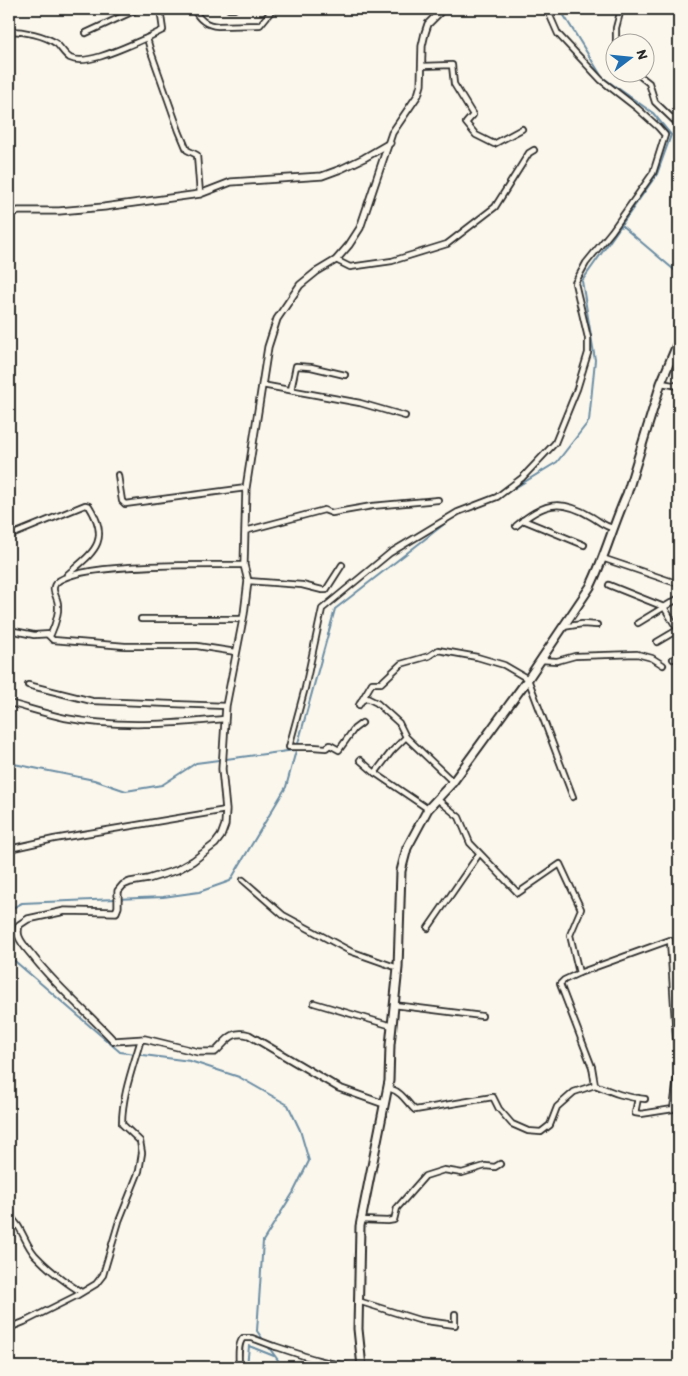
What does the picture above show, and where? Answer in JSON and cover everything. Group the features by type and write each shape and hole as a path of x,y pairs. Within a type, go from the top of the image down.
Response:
{"main road":[{"path":"362,1367 358,1329 360,1220 389,1082 398,968 401,871 407,848 428,809 453,782 528,679 590,587 627,494 661,383 677,355 679,340"}],"street":[{"path":"86,32 138,9"},
{"path":"9,31 18,31 43,37 55,43 71,58 88,60 148,38 163,30 160,9"},
{"path":"194,9 202,21 211,26 254,26 260,24 273,9"},
{"path":"228,9 234,9"},
{"path":"384,1104 338,1088 249,1035 239,1032 234,1034 215,1052 198,1052 145,1039 114,1041 85,1010 57,986 18,934 19,925 28,919 65,911 116,912 118,907 118,891 123,884 148,880 177,870 207,852 221,836 225,826 226,810 223,760 226,706 243,619 248,581 244,564 246,488 268,347 277,318 300,285 316,272 336,260 360,228 392,133 418,95 421,84 424,33 428,24 443,9"},
{"path":"362,723 354,729 339,750 330,745 326,748 289,747 305,688 322,609 390,553 458,512 497,497 522,478 555,443 577,389 588,354 588,338 575,283 586,264 653,174 665,135 651,120 600,80 558,34 547,9"},
{"path":"616,32 621,9"},
{"path":"148,38 153,58 179,131 187,150 197,155 200,194"},
{"path":"422,66 452,65 454,84 473,115 466,123 476,135 494,144 522,129"},
{"path":"648,82 655,102 679,125"},
{"path":"9,213 104,207 200,194 231,182 322,176 364,158 390,143"},
{"path":"336,260 350,268 392,261 447,244 495,207 529,153 534,150"},
{"path":"291,390 296,366 311,367 345,376"},
{"path":"661,383 679,386"},
{"path":"262,385 360,403 404,416"},
{"path":"118,476 122,501 126,504 246,488"},
{"path":"245,532 324,510 332,514 372,506 438,500"},
{"path":"9,536 85,505 89,506 95,518 99,536 98,545 94,550 55,584 58,606 56,623 51,634 34,635 9,630"},
{"path":"516,526 539,509 559,505 579,511 605,526 613,528"},
{"path":"523,520 584,545"},
{"path":"602,558 679,584"},
{"path":"65,576 104,568 244,564"},
{"path":"248,581 292,584 326,590 342,565"},
{"path":"608,585 664,607 678,630 657,642"},
{"path":"638,623 679,598"},
{"path":"141,619 243,619"},
{"path":"562,627 582,624 597,625"},
{"path":"48,635 53,640 126,646 196,646 236,652"},
{"path":"453,782 406,737 398,723 377,703 367,698 360,703 372,684 380,683 401,664 428,656 438,650 476,657 504,665 528,679 573,797"},
{"path":"540,660 557,662 575,656 637,654 652,658 663,665"},
{"path":"673,659 679,656"},
{"path":"28,685 92,701 226,706"},
{"path":"9,703 66,718 111,723 169,724 225,720"},
{"path":"375,773 391,752 406,737"},
{"path":"360,760 375,773 428,809"},
{"path":"438,799 459,817 470,843 479,854 518,893 560,864 581,910 570,934 579,973"},
{"path":"9,849 63,837 226,810"},
{"path":"428,928 479,854"},
{"path":"243,880 283,916 350,951 398,968"},
{"path":"595,1085 592,1068 560,984 579,973 670,940 678,1071 673,1109 641,1114 635,1113 638,1098"},
{"path":"314,1003 392,1026"},
{"path":"394,1005 482,1016"},
{"path":"9,1328 96,1284 104,1275 119,1222 139,1171 142,1153 140,1141 122,1124 124,1104 141,1039"},
{"path":"389,1082 391,1089 398,1091 415,1110 493,1097 499,1109 512,1124 534,1132 541,1132 550,1125 557,1107 574,1092 595,1085 613,1093 644,1099"},
{"path":"360,1220 394,1220 397,1208 425,1176 444,1170 462,1173 484,1166 494,1167 500,1164"},
{"path":"9,1216 16,1221 34,1254 64,1282 81,1292"},
{"path":"358,1302 419,1320 455,1325 455,1314"},
{"path":"238,1367 240,1341 243,1338 252,1338 308,1358 346,1367 362,1367"}],"waterway":[{"path":"500,497 557,462 589,421 595,360 582,281 657,174 671,135 653,113 602,77 560,9"},
{"path":"621,225 679,274"},
{"path":"456,515 466,511"},
{"path":"9,910 22,903 163,897 199,892 230,881 286,787 335,609 452,518"},
{"path":"9,763 94,780 126,791 162,785 196,763 295,750"},
{"path":"9,956 120,1052 190,1061 239,1077 288,1105 300,1130 309,1161 293,1193 263,1241 257,1331 264,1341"},
{"path":"267,1345 283,1367"},
{"path":"247,1367 249,1346 274,1356"}]}
